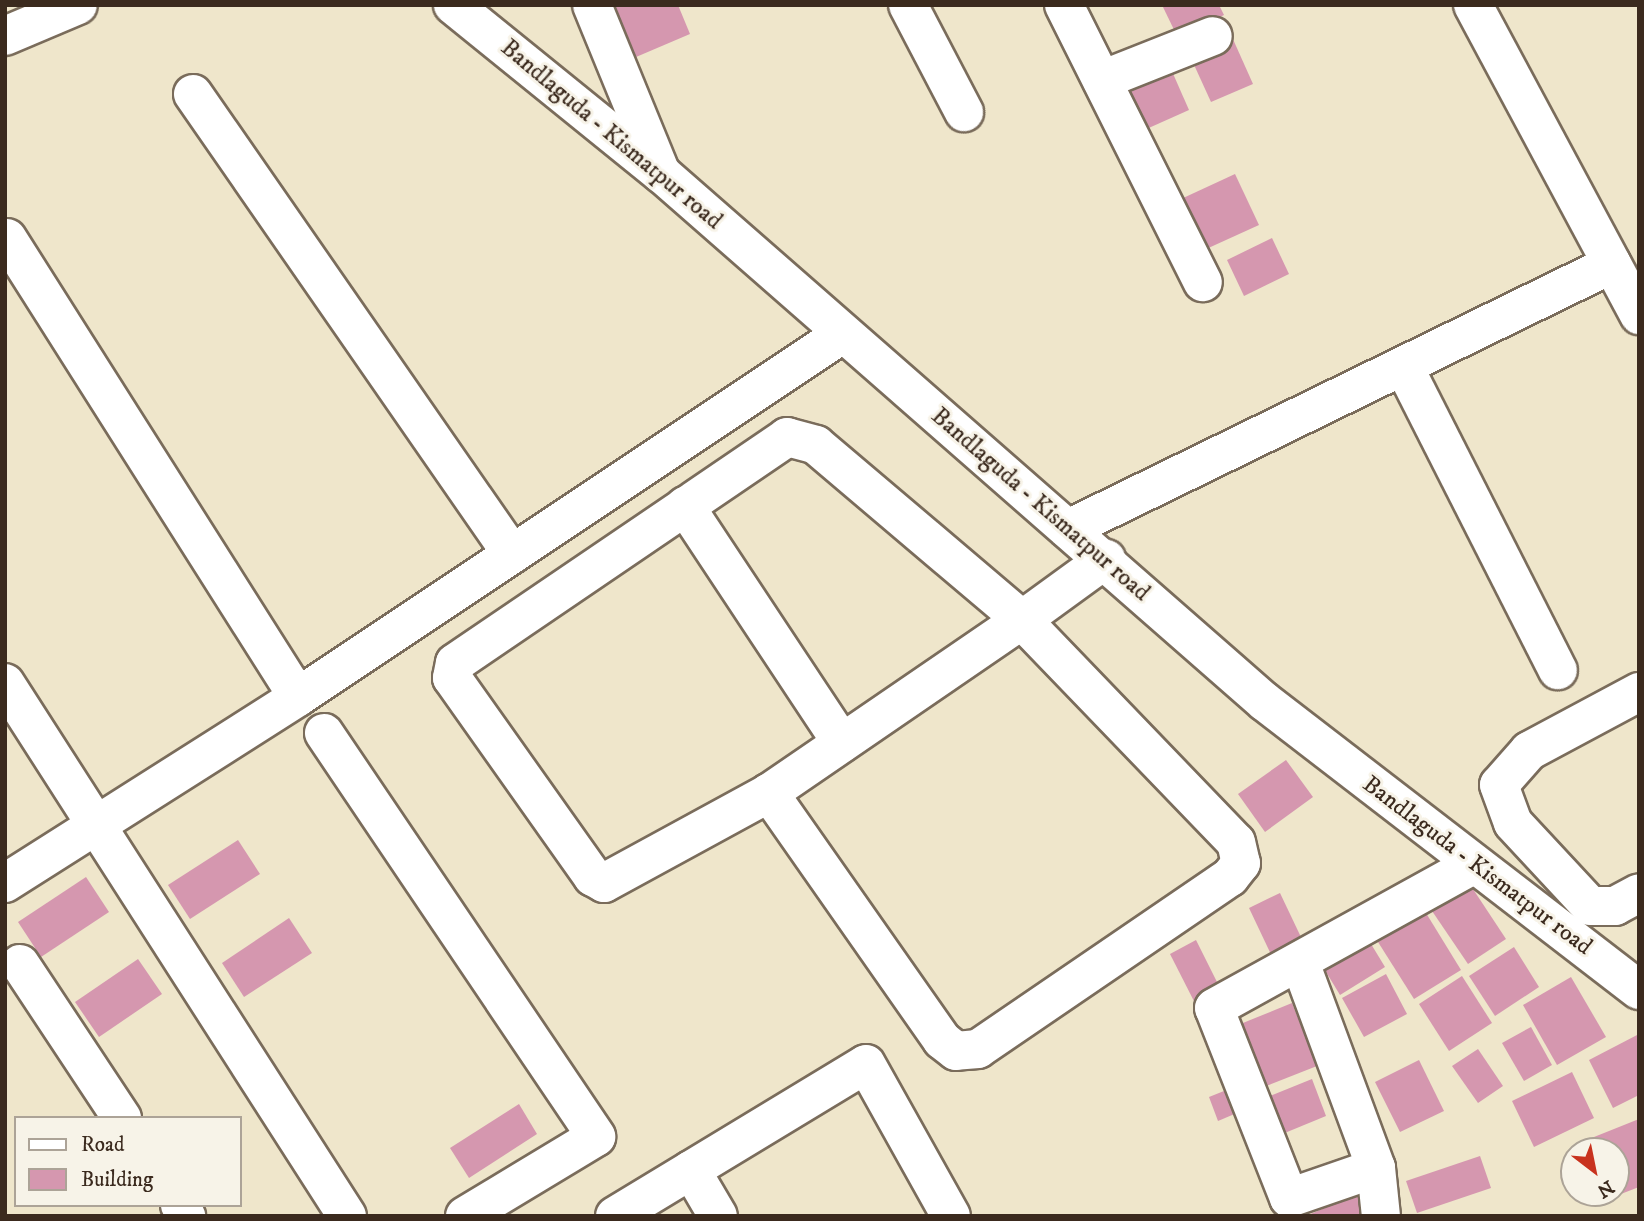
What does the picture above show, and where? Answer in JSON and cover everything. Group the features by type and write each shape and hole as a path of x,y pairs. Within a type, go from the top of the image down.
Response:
{"street":[{"path":"5,36 78,5"},
{"name":"Bandlaguda - Kismatpur road","path":"453,5 662,174 842,334 1106,559 1265,702 1473,865 1631,972"},
{"path":"592,5 662,174"},
{"path":"908,5 964,113"},
{"path":"1064,5 1203,282"},
{"path":"1473,5 1639,315"},
{"path":"1101,80 1213,36"},
{"path":"193,94 512,554"},
{"path":"7,238 298,697"},
{"path":"1068,529 1612,264"},
{"path":"5,883 298,697 842,334"},
{"path":"1404,367 1558,670"},
{"path":"769,793 942,1040 956,1051 978,1049 1230,877 1241,863 1236,842 1022,620 816,445 787,437 465,653 452,678 593,877 604,883 769,793 1022,620 1106,559"},
{"path":"685,506 842,743"},
{"path":"5,682 347,1216"},
{"path":"1639,692 1529,751 1499,785 1513,823 1590,906 1615,906 1639,894"},
{"path":"324,733 596,1137 465,1216"},
{"path":"1376,1168 1289,1198 1214,1008 1301,965 1473,865"},
{"path":"20,964 121,1116"},
{"path":"1301,965 1376,1168 1381,1216"},
{"path":"615,1216 866,1064 951,1216"},
{"path":"691,1170 718,1216"}],"building":[{"path":"606,5 678,5 690,34 629,60"},
{"path":"1162,5 1219,5 1224,15 1178,38"},
{"path":"1232,37 1253,84 1211,102 1190,56"},
{"path":"1167,60 1189,110 1142,131 1120,81"},
{"path":"1235,174 1259,225 1204,250 1181,199"},
{"path":"1272,238 1289,274 1244,296 1227,260"},
{"path":"1286,760 1313,797 1265,832 1238,794"},
{"path":"238,840 260,874 190,919 168,885"},
{"path":"86,877 109,912 41,957 18,922"},
{"path":"1469,883 1506,939 1468,964 1430,908"},
{"path":"1280,893 1309,954 1278,969 1249,908"},
{"path":"1426,913 1461,970 1414,999 1378,942"},
{"path":"289,918 312,953 244,997 222,963"},
{"path":"1368,939 1385,967 1340,995 1323,967"},
{"path":"1196,940 1225,998 1199,1011 1170,954"},
{"path":"1514,947 1539,987 1495,1016 1469,976"},
{"path":"138,959 162,994 99,1037 75,1002"},
{"path":"1386,974 1407,1014 1364,1037 1342,998"},
{"path":"1462,976 1492,1023 1449,1051 1419,1004"},
{"path":"1571,977 1606,1037 1557,1065 1523,1005"},
{"path":"1292,1003 1317,1066 1264,1087 1238,1025"},
{"path":"1531,1027 1552,1065 1524,1081 1502,1043"},
{"path":"1639,1034 1639,1095 1613,1108 1589,1060"},
{"path":"1478,1049 1503,1086 1478,1103 1452,1066"},
{"path":"1419,1060 1444,1111 1400,1132 1375,1082"},
{"path":"1572,1072 1594,1118 1534,1147 1512,1101"},
{"path":"1312,1079 1326,1116 1275,1137 1260,1100"},
{"path":"1234,1087 1244,1110 1218,1121 1209,1097"},
{"path":"519,1104 537,1134 469,1178 450,1148"},
{"path":"1639,1119 1639,1187 1630,1190 1630,1137 1594,1137"},
{"path":"1480,1156 1491,1188 1417,1213 1406,1181"},
{"path":"1357,1194 1366,1216 1306,1216"}]}
